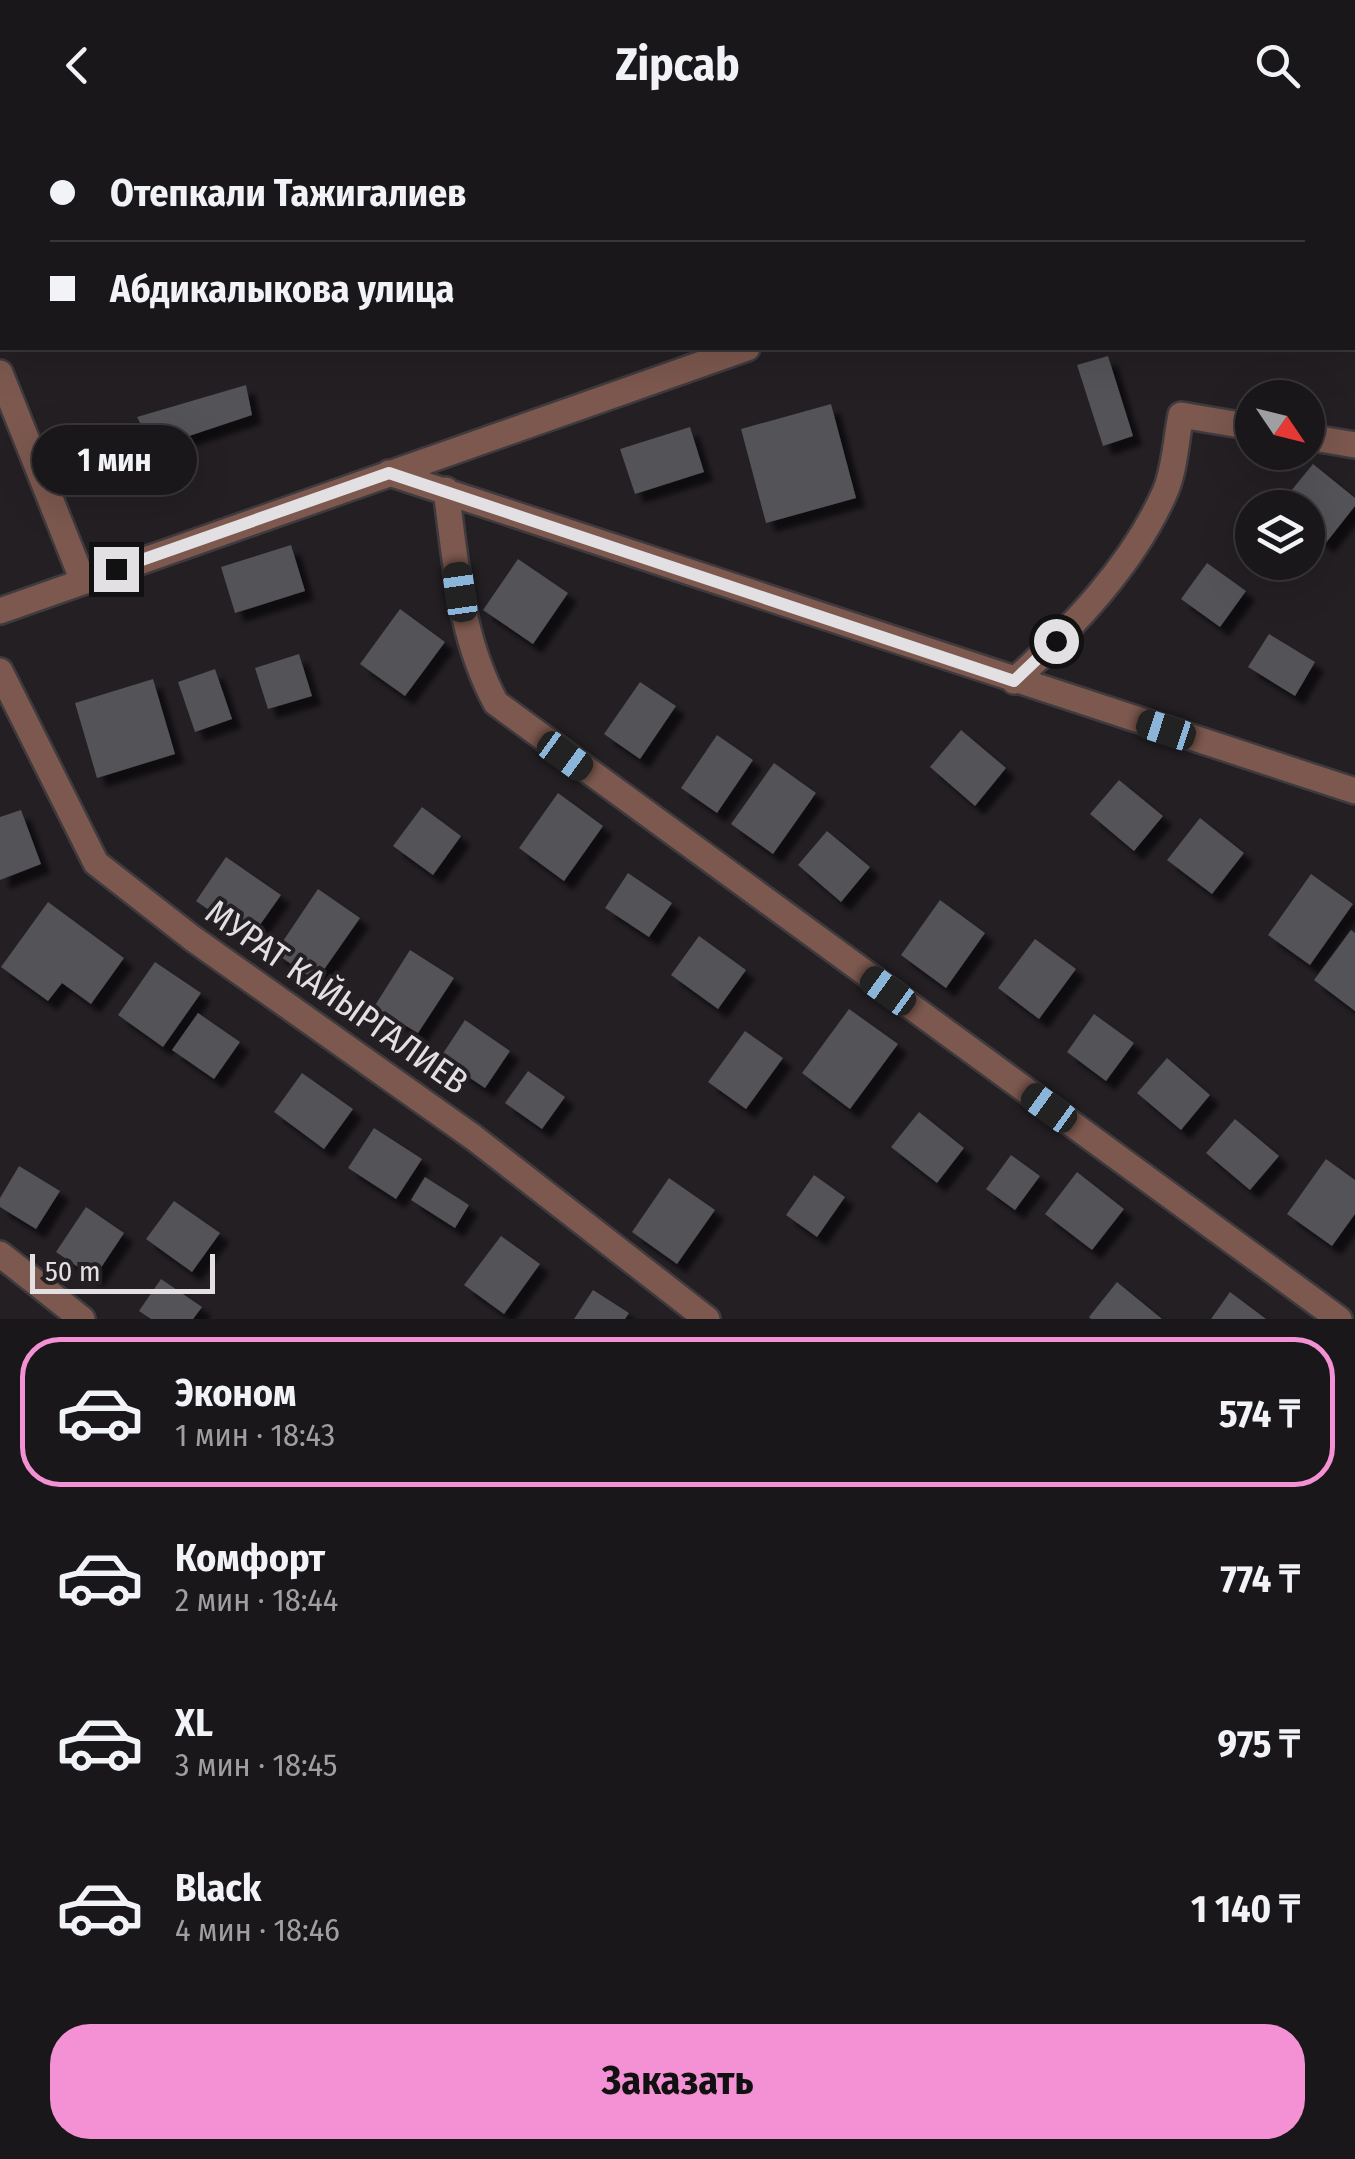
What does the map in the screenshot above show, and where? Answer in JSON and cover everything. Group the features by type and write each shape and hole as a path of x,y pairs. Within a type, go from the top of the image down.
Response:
{"street":[{"path":"0,611 741,350"},
{"path":"0,373 82,581"},
{"path":"1014,681 1072,624 1129,555 1166,490 1181,415 1235,425"},
{"path":"1325,440 1355,445"},
{"path":"389,473 1355,791"},
{"path":"446,490 465,626 476,667 496,703 1339,1319"},
{"name":"МУРАТ КАЙЫРГАЛИЕВ","path":"0,671 96,863 192,938 473,1137 707,1319"},
{"path":"0,1254 82,1319"}],"building":[{"path":"1108,356 1133,436 1103,446 1077,365"},
{"path":"246,385 252,415 153,448 137,417"},
{"path":"831,404 856,498 766,523 741,429"},
{"path":"690,427 704,472 635,494 620,449"},
{"path":"1308,470 1320,470 1355,498 1355,506 1325,544 1325,490 1292,490"},
{"path":"291,545 305,591 235,613 221,567"},
{"path":"518,559 568,593 533,644 483,610"},
{"path":"1207,563 1246,591 1220,627 1181,599"},
{"path":"400,609 445,642 405,696 360,664"},
{"path":"1269,634 1315,662 1295,696 1248,667"},
{"path":"299,654 312,696 268,709 255,668"},
{"path":"215,669 232,719 195,732 178,682"},
{"path":"153,679 175,754 97,778 75,703"},
{"path":"640,682 676,706 640,759 604,734"},
{"path":"961,730 1006,768 975,806 930,767"},
{"path":"717,735 753,760 717,813 681,788"},
{"path":"774,763 816,793 773,854 731,824"},
{"path":"1119,780 1163,816 1134,851 1090,814"},
{"path":"558,793 603,826 564,881 519,848"},
{"path":"422,807 461,836 433,875 393,846"},
{"path":"21,810 41,864 0,880 0,817"},
{"path":"1200,818 1244,853 1212,894 1167,860"},
{"path":"827,831 870,867 841,902 798,865"},
{"path":"226,857 281,895 250,939 196,901"},
{"path":"628,873 672,903 649,937 605,908"},
{"path":"1311,874 1353,904 1310,965 1268,935"},
{"path":"318,889 360,918 316,981 275,953"},
{"path":"940,900 985,933 946,988 901,955"},
{"path":"48,902 124,958 91,1004 62,983 48,1001 1,967"},
{"path":"1351,930 1355,933 1355,1011 1314,980"},
{"path":"699,936 746,970 718,1009 671,975"},
{"path":"1035,939 1076,969 1039,1019 998,988"},
{"path":"410,950 454,978 418,1033 374,1007"},
{"path":"155,962 201,993 163,1047 118,1015"},
{"path":"849,1009 898,1044 850,1109 802,1073"},
{"path":"198,1013 240,1042 214,1079 172,1050"},
{"path":"1094,1014 1134,1043 1106,1081 1067,1052"},
{"path":"465,1020 510,1051 485,1088 440,1058"},
{"path":"745,1031 783,1058 746,1109 708,1082"},
{"path":"1167,1058 1210,1095 1181,1130 1137,1093"},
{"path":"528,1071 565,1097 542,1129 505,1103"},
{"path":"302,1073 353,1109 324,1149 274,1112"},
{"path":"919,1112 964,1148 937,1183 891,1147"},
{"path":"1235,1119 1279,1156 1250,1190 1206,1153"},
{"path":"374,1128 422,1159 396,1199 348,1168"},
{"path":"1011,1155 1040,1176 1015,1210 986,1189"},
{"path":"1326,1159 1355,1180 1355,1214 1332,1246 1287,1214"},
{"path":"19,1166 60,1191 36,1229 0,1207 0,1198"},
{"path":"1077,1172 1124,1209 1092,1250 1045,1214"},
{"path":"814,1175 845,1197 817,1237 786,1215"},
{"path":"425,1177 469,1205 455,1228 411,1200"},
{"path":"669,1178 715,1210 677,1264 632,1232"},
{"path":"174,1201 220,1233 192,1272 146,1239"},
{"path":"86,1207 124,1233 94,1278 56,1252"},
{"path":"501,1236 540,1264 504,1314 464,1285"},
{"path":"161,1279 202,1307 193,1319 151,1319 139,1311"},
{"path":"1117,1282 1162,1319 1091,1319"},
{"path":"593,1290 629,1313 625,1319 574,1319"},
{"path":"1230,1292 1266,1319 1211,1319"}],"route":[{"path":"116,569 389,473 474,498 1014,681 1056,641"}]}
